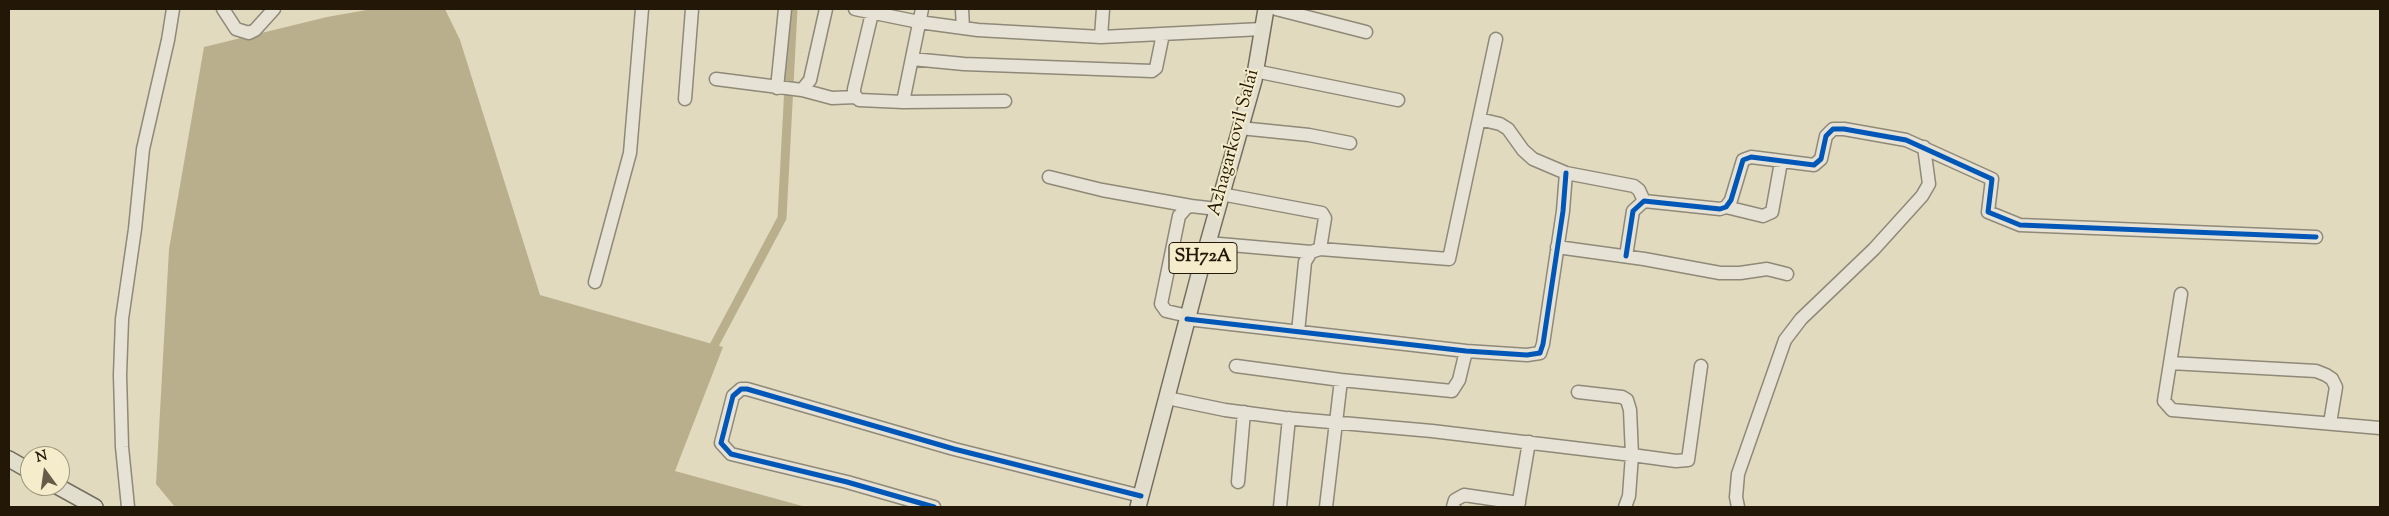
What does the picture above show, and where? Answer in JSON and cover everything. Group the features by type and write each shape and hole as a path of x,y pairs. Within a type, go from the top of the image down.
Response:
{"main road":[{"name":"Azhagarkovil Salai","path":"1139,502 1255,71 1266,9"},
{"path":"9,459 20,465"},
{"path":"70,493 95,507"}],"street":[{"path":"128,507 122,447 120,375 122,318 135,228 143,149 168,40 173,9"},
{"path":"223,9 236,29 249,33 255,30 274,9"},
{"path":"595,282 630,153 642,9"},
{"path":"685,99 692,9"},
{"path":"785,9 790,90"},
{"path":"790,90 810,80 826,9"},
{"path":"855,9 873,11 919,22 963,28 1101,37 1262,29"},
{"path":"903,102 922,9"},
{"path":"962,9 963,28"},
{"path":"1101,37 1103,9"},
{"path":"1276,9 1366,32"},
{"path":"856,97 854,89 873,11"},
{"path":"912,59 964,64 1152,71 1156,68 1163,34"},
{"path":"1208,243 1449,260 1496,39"},
{"path":"1255,71 1398,100"},
{"path":"716,80 832,98 856,97 863,101 1005,101"},
{"path":"1479,118 1500,124 1508,129 1523,150 1533,159 1566,173 1634,186 1639,190 1644,201"},
{"path":"1240,128 1309,135 1350,143"},
{"path":"1626,256 1633,211 1644,201 1720,210 1726,207 1731,200 1743,160 1752,157 1808,165 1818,163 1826,136 1833,129 1844,129 1906,140 1992,179 1988,212 2020,225 2316,237"},
{"path":"1738,507 1736,497 1738,474 1784,340 1801,319 1874,250 1922,196 1929,184 1927,148"},
{"path":"1726,207 1763,216 1772,212 1781,162"},
{"path":"1298,332 1305,262 1315,251 1325,218 1322,213 1219,201 1186,208 1179,216 1161,304 1166,312 1187,318 1298,332 1466,351 1527,355 1540,353 1543,344 1564,211 1566,173"},
{"path":"1049,177 1102,190 1191,206"},
{"path":"1557,247 1626,256 1720,273 1740,273 1766,269 1787,274"},
{"path":"2181,294 2164,401 2172,410 2380,428"},
{"path":"1236,366 1341,380 1452,391 1459,380 1466,351"},
{"path":"2170,363 2316,371 2332,379 2336,387 2330,423"},
{"path":"1166,398 1289,418 1529,442 1676,461 1688,460 1701,366"},
{"path":"1326,507 1341,380"},
{"path":"934,507 846,482 731,454 721,443 733,396 741,389 746,389 1139,502"},
{"path":"1578,392 1622,397 1626,400 1630,410 1632,455 1628,496 1625,507"},
{"path":"1238,482 1244,412"},
{"path":"1280,507 1289,418"},
{"path":"1453,507 1455,500 1459,497 1479,502 1519,505 1529,442"}],"shaded area":[{"path":"372,9 445,9 460,40 540,295 723,347 675,471 806,507 175,507 156,484 169,249 204,47 327,17"}],"waterway":[{"path":"709,355 782,218 793,9"}],"cycle path":[{"path":"1626,256 1633,211 1644,201 1720,209 1726,207 1731,200 1743,160 1751,157 1814,165 1821,159 1826,136 1833,129 1844,129 1906,140 1992,179 1988,212 2020,225 2316,237"},
{"path":"1187,319 1466,351 1527,355 1540,353 1543,344 1563,211 1566,173"},
{"path":"934,507 847,482 731,454 721,443 733,396 741,389 747,389 954,449 1141,496"}]}
